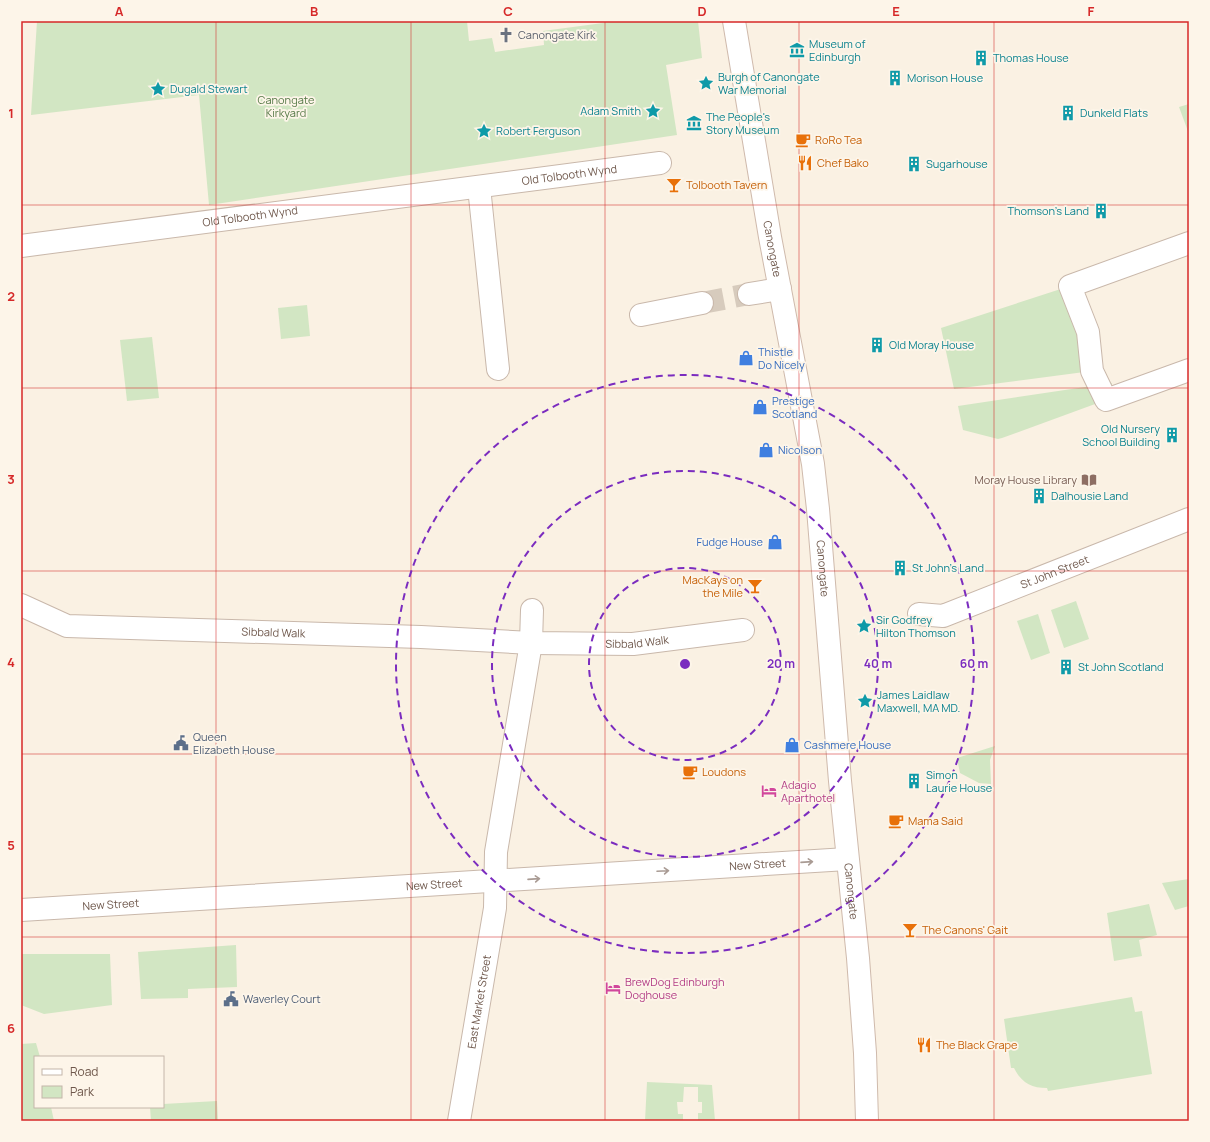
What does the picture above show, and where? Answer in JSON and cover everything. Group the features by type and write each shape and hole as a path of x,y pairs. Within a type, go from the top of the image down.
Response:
{"street":[{"name":"Canongate","path":"734,21 780,289 813,464 863,1026 868,1121"},
{"name":"Old Tolbooth Wynd","path":"21,246 660,163"},
{"path":"479,187 498,369"},
{"path":"1189,243 1070,286 1088,332 1092,371 1106,400 1189,370"},
{"path":"749,294 780,289"},
{"path":"641,315 702,303"},
{"name":"St John Street","path":"919,614 943,616 1189,519"},
{"name":"Sibbald Walk","path":"21,605 67,626 421,637 531,643 633,644 743,630"},
{"path":"495,881 496,852 531,643 532,610"},
{"name":"New Street","path":"21,910 847,859"},
{"name":"East Market Street","path":"459,1121 495,908 495,881"}],"green space":[{"name":"Canongate Kirkyard","path":"37,21 467,21 469,41 492,38 495,52 544,45 543,31 618,21 698,21 702,58 666,65 677,135 209,205 199,95 31,115"},
{"path":"1189,104 1189,134 1179,107"},
{"path":"1070,286 1092,371 954,389 941,328"},
{"path":"307,305 310,336 281,339 278,308"},
{"path":"152,337 159,398 127,401 120,340"},
{"path":"1112,383 1106,400 1002,438 998,439 963,430 958,406"},
{"path":"1076,601 1089,639 1064,648 1051,610"},
{"path":"1038,614 1050,653 1031,660 1017,621"},
{"path":"995,746 990,760 991,784 979,783 960,773 957,758"},
{"path":"1189,879 1189,906 1175,910 1162,883"},
{"path":"1149,904 1157,935 1139,940 1142,956 1114,961 1107,913"},
{"path":"236,945 237,987 188,989 188,998 141,999 138,952"},
{"path":"21,954 110,954 112,1005 44,1014 21,1005"},
{"path":"1132,997 1135,1012 1142,1011 1152,1074 1048,1091 1047,1088 1036,1087 1027,1083 1020,1077 1014,1068 1011,1068 1004,1019"},
{"path":"36,1043 40,1056 34,1056 34,1108 51,1108 54,1121 21,1121 21,1044"},
{"path":"647,1082 712,1085 715,1121 698,1121 698,1113 702,1113 702,1102 698,1102 698,1087 684,1087 683,1102 677,1102 678,1114 683,1114 683,1121 645,1121"},
{"path":"217,1101 218,1121 151,1121 150,1108 164,1108 164,1104"}],"tunnel":[{"path":"702,303 749,294"}],"place":[{"name":"Canongate Kirk","path":"506,35"},
{"name":"Museum of Edinburgh","path":"797,50"},
{"name":"Thomas House","path":"981,58"},
{"name":"Morison House","path":"895,78"},
{"name":"Burgh of Canongate War Memorial","path":"706,83"},
{"name":"Dugald Stewart","path":"158,89"},
{"name":"Adam Smith","path":"653,111"},
{"name":"Dunkeld Flats","path":"1068,113"},
{"name":"The People's Story Museum","path":"694,123"},
{"name":"Robert Ferguson","path":"484,131"},
{"name":"RoRo Tea","path":"803,140"},
{"name":"Chef Bako","path":"805,163"},
{"name":"Sugarhouse","path":"914,164"},
{"name":"Tolbooth Tavern","path":"674,185"},
{"name":"Thomson's Land","path":"1101,211"},
{"name":"Old Moray House","path":"877,345"},
{"name":"Thistle Do Nicely","path":"746,358"},
{"name":"Prestige Scotland","path":"760,407"},
{"name":"Old Nursery School Building","path":"1172,435"},
{"name":"Nicolson","path":"766,450"},
{"name":"Moray House Library","path":"1089,480"},
{"name":"Dalhousie Land","path":"1039,496"},
{"name":"Fudge House","path":"775,542"},
{"name":"St John's Land","path":"900,568"},
{"name":"MacKays on the Mile","path":"755,586"},
{"name":"Sir Godfrey Hilton Thomson","path":"864,626"},
{"name":"St John Scotland","path":"1066,667"},
{"name":"James Laidlaw Maxwell, MA MD.","path":"865,701"},
{"name":"Queen Elizabeth House","path":"181,743"},
{"name":"Cashmere House","path":"792,745"},
{"name":"Loudons","path":"690,772"},
{"name":"Simon Laurie House","path":"914,781"},
{"name":"Adagio Aparthotel","path":"769,791"},
{"name":"Mama Said","path":"896,821"},
{"name":"The Canons' Gait","path":"910,930"},
{"name":"BrewDog Edinburgh Doghouse","path":"613,988"},
{"name":"Waverley Court","path":"231,999"},
{"name":"The Black Grape","path":"924,1045"}]}
